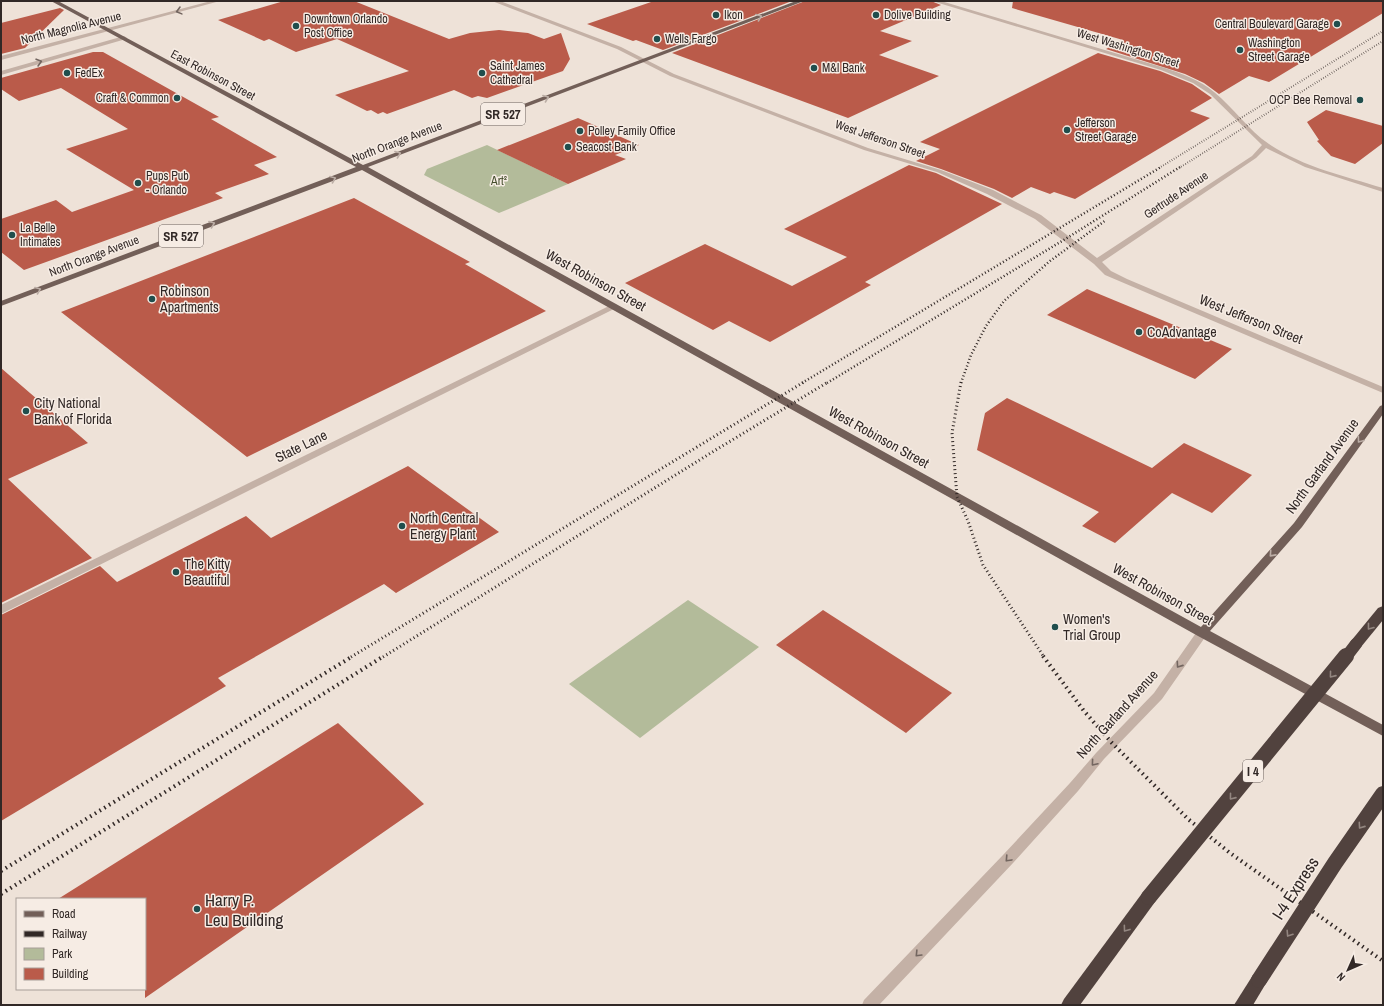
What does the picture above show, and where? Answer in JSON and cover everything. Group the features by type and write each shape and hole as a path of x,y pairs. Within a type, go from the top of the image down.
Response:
{"highway":[{"name":"I 4","path":"1070,1005 1149,898 1383,611"},
{"name":"I-4 Express","path":"1243,1005 1383,794"}],"main road":[{"name":"East Robinson Street","path":"54,1 362,168"},
{"name":"North Orange Avenue","path":"1,304 801,1"},
{"name":"West Robinson Street","path":"362,168 1202,633 1383,731"},
{"name":"North Garland Avenue","path":"1202,633 1298,525 1383,408"}],"street":[{"name":"North Magnolia Avenue","path":"1,58 217,1"},
{"name":"West Jefferson Street","path":"495,1 619,48 672,75 859,146 939,172 990,192 1038,216 1097,262 1108,273 1135,286 1383,390"},
{"name":"West Washington Street","path":"935,1 1180,75 1212,93 1266,145 1298,162 1383,190"},
{"name":"North Magnolia Avenue","path":"1,73 124,38"},
{"name":"Gertrude Avenue","path":"1097,262 1254,157 1266,145"},
{"name":"State Lane","path":"1,610 614,307"},
{"name":"North Garland Avenue","path":"869,1005 1008,859 1104,752 1158,696 1202,633"}],"green space":[{"name":"Art²","path":"487,145 568,184 499,213 424,175 427,169"},
{"path":"688,600 759,647 640,738 569,684"}],"building":[{"path":"284,1 354,1 449,39 470,33 499,30 528,33 544,39 561,33 570,59 563,71 487,98 478,96 472,98 454,90 387,114 383,112 378,114 371,110 367,111 335,95 409,71 337,39 296,52 269,39 264,41 218,20"},
{"path":"654,1 792,1 663,50 587,24"},
{"name":"M&I Bank","path":"805,1 931,1 941,5 880,31 912,41 879,55 939,76 848,118 672,53"},
{"path":"1013,1 1383,1 1383,13 1269,82 1249,76 1219,94 1204,83 1185,74 1106,49 1123,40 1012,8"},
{"path":"60,8 64,10 25,48 1,54 1,23"},
{"path":"93,52 103,52 219,117 211,119 277,157 254,165 269,174 215,193 223,198 24,270 1,252 1,219 56,200 72,212 134,190 66,149 128,129 61,88 19,101 1,89 1,78"},
{"name":"Jefferson Street Garage","path":"1098,53 1160,71 1192,84 1212,98 1190,111 1210,118 1075,199 1054,192 1050,194 1031,187 1012,198 994,189 916,161 940,149 920,142"},
{"path":"1326,110 1383,126 1383,143 1355,164 1331,156 1317,141 1319,140 1307,122"},
{"name":"Seacost Bank","path":"578,118 639,145 615,155 626,159 568,184 497,150"},
{"path":"909,165 936,173 1002,204 865,282 871,285 770,342 729,321 713,330 625,283 705,244 792,286 847,257 784,229"},
{"path":"354,198 470,262 465,264 546,311 247,457 61,312"},
{"name":"CoAdvantage","path":"1087,289 1232,349 1195,379 1047,315"},
{"path":"1,368 88,443 8,479 92,558 1,603"},
{"path":"1007,398 1152,468 1184,443 1252,475 1212,513 1172,493 1115,543 1082,526 1099,512 977,450 985,413"},
{"path":"408,466 499,532 396,593 384,584 218,678 226,686 1,821 1,615 100,566 117,582 246,516 271,538"},
{"path":"823,610 952,693 906,733 776,645"},
{"path":"338,723 424,804 145,998 146,898 60,898"}],"railway":[{"path":"1159,168 1383,31"},
{"path":"1179,168 1383,41"},
{"path":"802,383 1161,167"},
{"path":"827,383 1067,238 1180,167"},
{"path":"961,383 971,355 986,326 1004,301 1050,261 1106,220"},
{"path":"351,657 804,382"},
{"path":"383,657 714,451 828,382"},
{"path":"961,382 952,433 957,497 968,521 983,565 1044,657"},
{"path":"1,871 353,656"},
{"path":"1,894 384,656"},
{"path":"1043,656 1084,711 1112,743 1188,819 1230,853 1383,961"}],"place":[{"name":"Ikon","path":"716,15"},
{"name":"Dolive Building","path":"876,15"},
{"name":"Central Boulevard Garage","path":"1337,24"},
{"name":"Downtown Orlando Post Office","path":"296,26"},
{"name":"Wells Fargo","path":"657,39"},
{"name":"Washington Street Garage","path":"1240,50"},
{"name":"M&I Bank","path":"814,68"},
{"name":"FedEx","path":"67,73"},
{"name":"Saint James Cathedral","path":"482,73"},
{"name":"Craft & Common","path":"177,98"},
{"name":"OCP Bee Removal","path":"1360,100"},
{"name":"Jefferson Street Garage","path":"1067,130"},
{"name":"Polley Family Office","path":"580,131"},
{"name":"Seacost Bank","path":"568,147"},
{"name":"Pups Pub - Orlando","path":"138,183"},
{"name":"La Belle Intimates","path":"12,235"},
{"name":"Robinson Apartments","path":"152,299"},
{"name":"CoAdvantage","path":"1139,332"},
{"name":"City National Bank of Florida","path":"26,411"},
{"name":"North Central Energy Plant","path":"402,526"},
{"name":"The Kitty Beautiful","path":"176,572"},
{"name":"Women's Trial Group","path":"1055,627"},
{"name":"Harry P. Leu Building","path":"197,909"}]}
